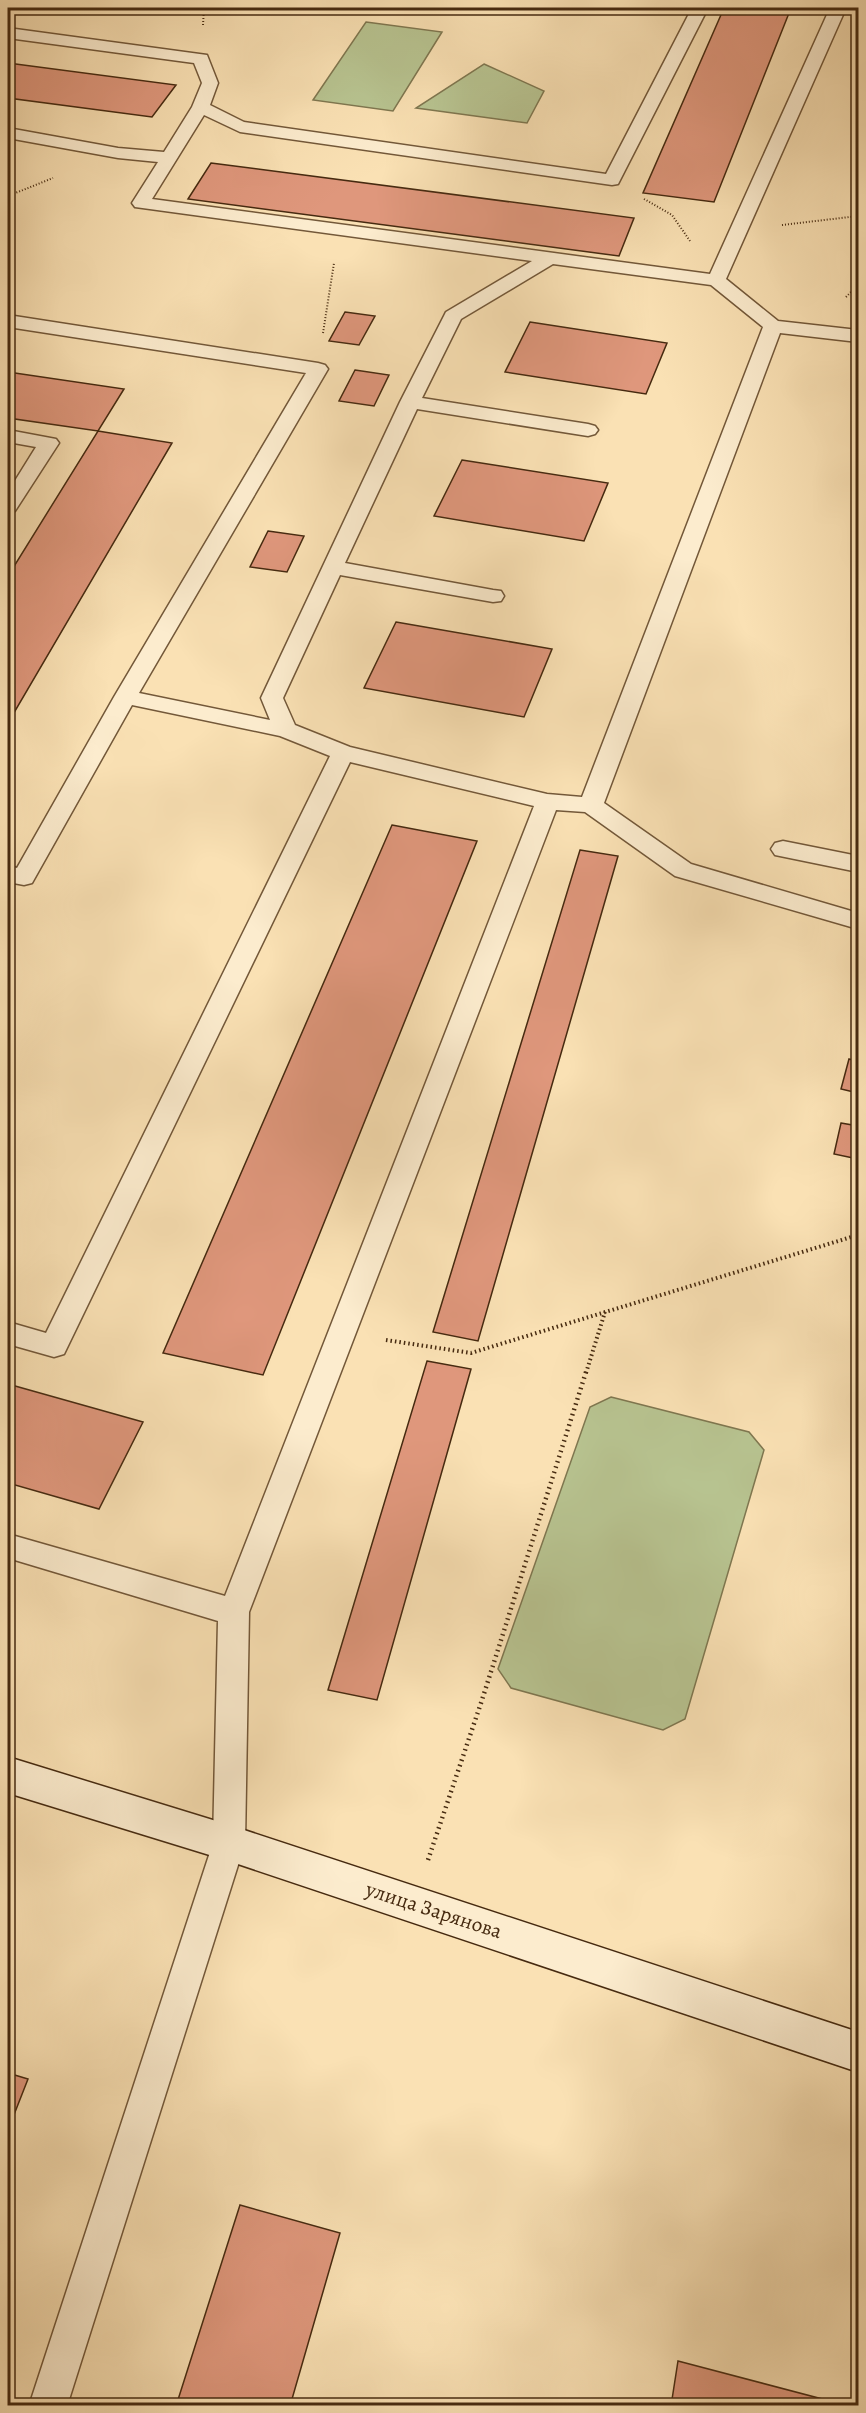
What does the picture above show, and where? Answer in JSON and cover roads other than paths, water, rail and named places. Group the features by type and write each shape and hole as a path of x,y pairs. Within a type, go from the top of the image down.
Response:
{"street":[{"name":"улица Зарянова","path":"8,1775 229,1843 858,2052"}],"lane":[{"path":"201,107 240,127 612,180 700,8"},
{"path":"716,280 838,8"},
{"path":"8,33 201,58 210,83 201,107 141,202 716,280 773,326 858,336"},
{"path":"8,133 118,153 168,158"},
{"path":"286,730 272,698 410,402 453,316 550,258"},
{"path":"8,321 318,369 125,698 24,877 8,874"},
{"path":"591,805 773,326"},
{"path":"410,402 588,430"},
{"path":"8,436 49,443 8,507"},
{"path":"334,568 493,596"},
{"path":"125,698 286,730 343,753 546,802 591,805 683,870 858,921"},
{"path":"8,1333 54,1346 343,753"},
{"path":"48,2406 229,1843 234,1612 546,802"},
{"path":"783,849 858,864"},
{"path":"8,1546 234,1612"}]}
